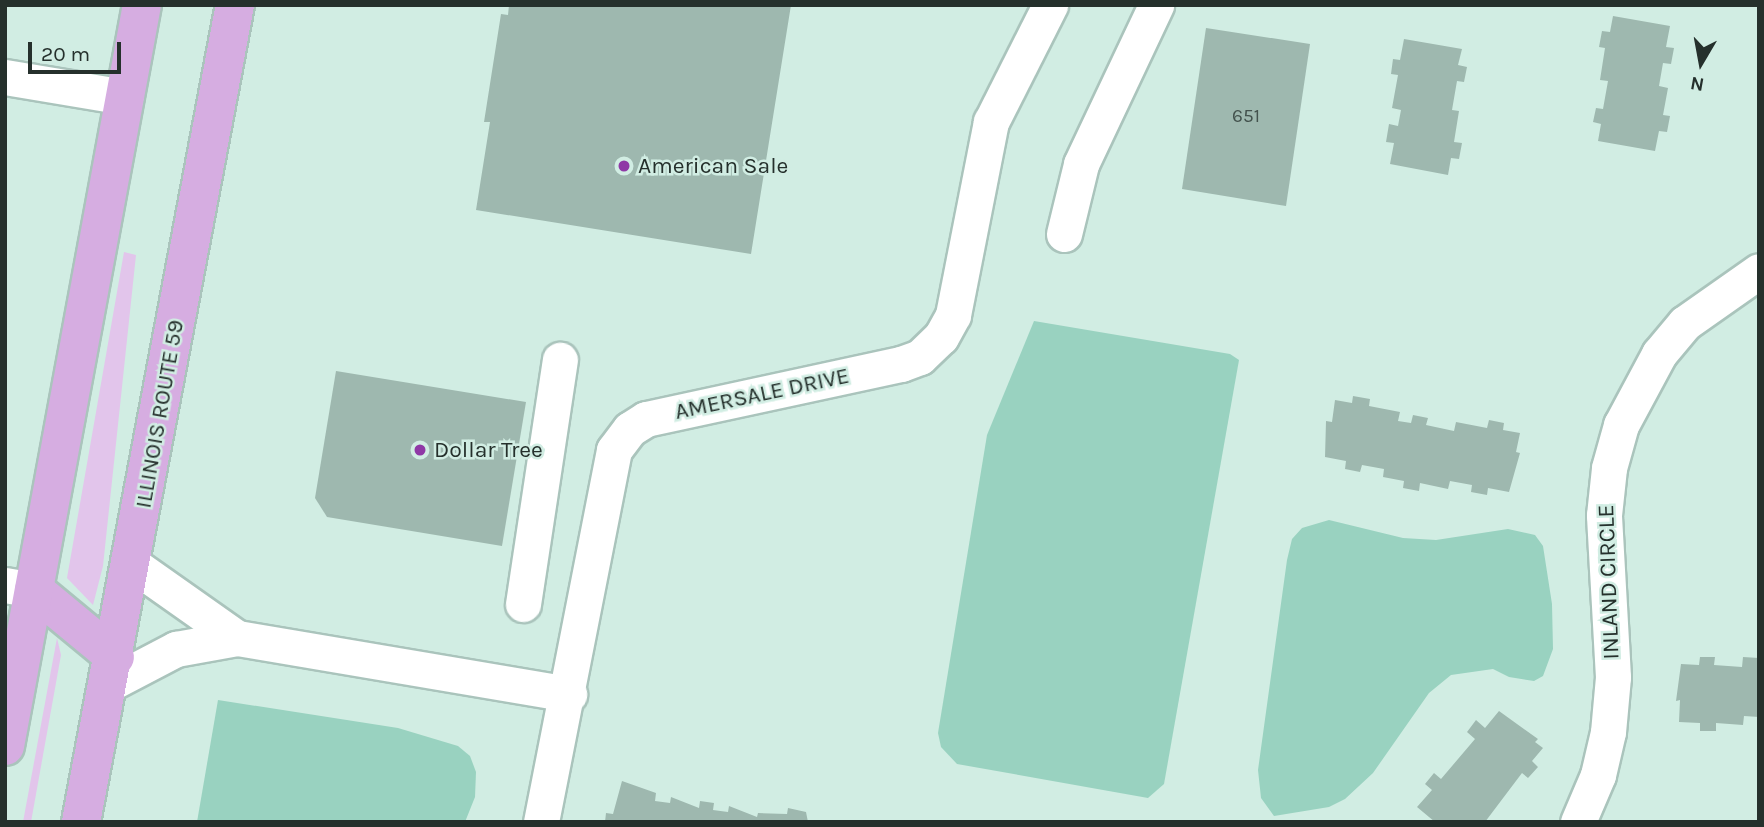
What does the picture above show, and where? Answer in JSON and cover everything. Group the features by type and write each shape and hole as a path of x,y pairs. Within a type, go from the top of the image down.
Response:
{"main road":[{"path":"5,746 14,696 20,588 125,97 142,5"},
{"name":"ILLINOIS ROUTE 59","path":"81,822 132,564 235,5"},
{"path":"20,588 112,670"},
{"path":"5,645 14,696"}],"street":[{"name":"AMERSALE DRIVE","path":"541,822 569,694 607,470 614,450 630,429 646,419 901,364 920,357 941,337 953,315 990,122 1050,5"},
{"path":"1064,234 1081,164 1156,5"},
{"path":"5,77 125,97"},
{"name":"INLAND CIRCLE","path":"1578,822 1598,775 1608,732 1613,677 1604,515 1609,468 1621,425 1659,354 1685,323 1759,271"},
{"path":"523,604 534,530 526,484 560,360"},
{"path":"132,564 237,638"},
{"path":"112,670 176,649 237,638 569,694"}],"shaded area":[{"path":"124,252 136,255 103,566 93,605 67,578"},
{"path":"1034,321 1230,354 1239,360 1164,784 1148,798 957,764 941,747 938,733 987,435"},
{"path":"1329,520 1403,538 1436,540 1508,529 1535,535 1543,546 1552,604 1553,649 1543,676 1534,681 1509,677 1493,669 1451,675 1429,693 1373,773 1345,799 1329,807 1274,816 1261,798 1258,770 1287,560 1292,539 1302,528"},
{"path":"57,638 61,655 31,822 23,822"},
{"path":"218,700 398,728 458,746 470,756 476,772 475,797 465,822 197,822"}],"building":[{"name":"American Sale","path":"509,5 791,5 751,254 476,210 490,122 484,122 501,14 508,15"},
{"path":"1613,16 1670,26 1666,47 1674,48 1671,64 1663,63 1659,86 1668,88 1663,115 1670,116 1667,132 1659,131 1655,151 1598,141 1601,124 1593,122 1596,108 1603,109 1608,81 1600,80 1605,48 1599,47 1602,31 1610,32"},
{"path":"1206,28 1310,44 1286,206 1182,189"},
{"path":"1404,39 1462,49 1458,65 1467,67 1464,82 1457,81 1452,110 1459,111 1454,142 1462,143 1459,159 1451,158 1448,175 1390,164 1394,143 1386,142 1389,124 1398,126 1401,110 1392,108 1398,75 1391,74 1393,59 1400,60"},
{"name":"Dollar Tree","path":"336,371 526,402 502,546 327,517 315,498"},
{"path":"1353,396 1370,399 1369,406 1400,412 1398,421 1411,423 1413,415 1428,418 1426,425 1454,431 1456,422 1487,428 1489,420 1504,423 1503,430 1520,433 1516,452 1520,453 1509,492 1488,488 1487,495 1471,492 1472,485 1450,481 1448,489 1420,483 1419,491 1403,488 1404,481 1383,477 1384,469 1362,465 1360,472 1345,469 1346,461 1325,457 1326,421 1332,422 1335,400 1352,403"},
{"path":"1700,657 1715,657 1714,665 1742,667 1743,657 1759,658 1759,717 1744,716 1743,725 1716,723 1716,731 1700,731 1700,723 1679,722 1680,700 1676,701 1681,664 1699,665"},
{"path":"1499,711 1538,739 1535,742 1543,748 1532,761 1538,767 1528,778 1522,773 1485,822 1435,822 1417,807 1432,790 1425,784 1434,773 1441,779 1475,739 1467,732 1476,720 1485,728"},
{"path":"622,781 656,793 655,801 670,803 671,797 699,808 700,801 714,803 713,810 728,812 729,806 757,817 758,813 787,814 788,808 806,812 808,822 605,822 606,813 613,814"}],"place":[{"name":"American Sale","path":"624,166"},
{"name":"Dollar Tree","path":"420,450"}]}
